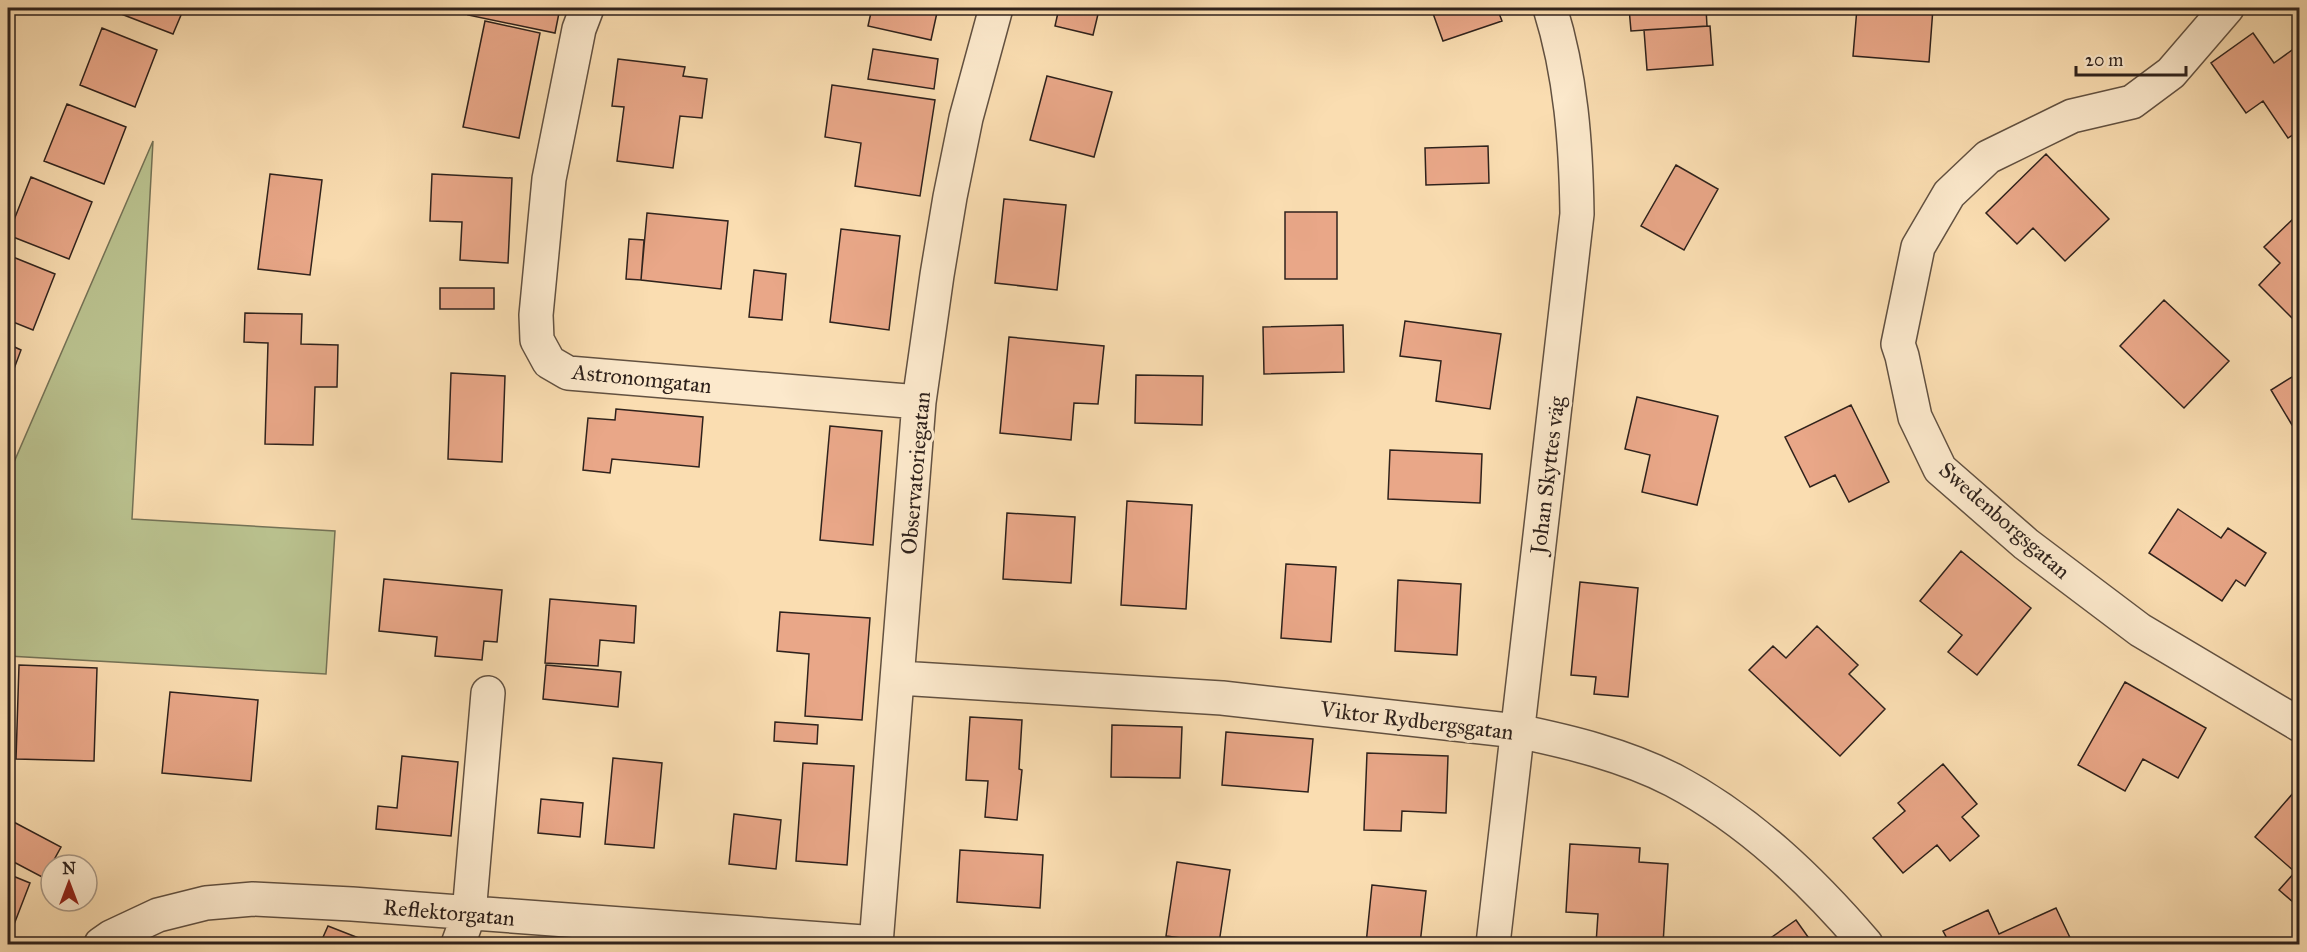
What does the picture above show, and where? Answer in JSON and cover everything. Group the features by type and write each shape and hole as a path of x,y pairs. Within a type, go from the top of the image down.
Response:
{"street":[{"name":"Astronomgatan","path":"586,8 579,29 549,178 536,315 537,340 549,362 568,373 919,402"},
{"name":"Observatoriegatan","path":"877,944 919,402 950,197 966,118 996,8"},
{"name":"Johan Skyttes väg","path":"1493,945 1577,214 1576,149 1569,89 1550,8"},
{"name":"Swedenborgsgatan","path":"2227,8 2171,73 2132,102 2072,116 1988,157 1949,194 1918,247 1898,344 1914,417 1940,469 2026,544 2140,630 2300,725"},
{"name":"Viktor Rydbergsgatan","path":"899,678 1222,698 1517,731 1562,740 1614,755 1672,780 1718,806 1766,842 1828,900 1866,945"},
{"path":"458,945 470,914 488,693"},
{"name":"Reflektorgatan","path":"101,945 111,937 158,915 206,903 253,899 352,904 877,944"}],"green space":[{"path":"153,141 132,519 335,531 326,674 8,656 8,476"}],"building":[{"path":"118,8 184,8 173,34 116,12"},
{"path":"470,8 560,8 555,33 468,15"},
{"path":"872,8 938,8 931,40 868,26"},
{"path":"1059,8 1099,10 1093,35 1055,26"},
{"path":"1431,8 1497,8 1502,21 1443,41"},
{"path":"1629,8 1706,8 1707,26 1631,31"},
{"path":"1857,8 1933,8 1929,62 1853,56"},
{"path":"485,21 540,33 519,138 463,127"},
{"path":"1710,26 1713,65 1647,70 1644,30"},
{"path":"102,28 157,50 135,107 80,85"},
{"path":"2253,33 2274,63 2295,48 2300,54 2300,130 2288,138 2263,101 2246,113 2211,63"},
{"path":"873,49 938,59 934,89 868,79"},
{"path":"618,59 685,67 683,76 707,79 702,118 680,116 673,168 617,161 624,107 612,106"},
{"path":"1047,76 1112,92 1094,157 1030,140"},
{"path":"832,85 935,100 920,196 855,186 861,143 825,137"},
{"path":"67,104 126,127 104,184 44,161"},
{"path":"1488,146 1489,183 1426,185 1425,148"},
{"path":"2046,154 2109,219 2065,261 2033,228 2017,244 1986,213"},
{"path":"1676,165 1718,189 1684,250 1641,226"},
{"path":"270,174 322,180 310,275 258,269"},
{"path":"432,174 512,178 508,263 460,260 462,222 430,221"},
{"path":"31,177 92,202 69,259 8,235"},
{"path":"1004,199 1066,205 1057,290 995,283"},
{"path":"1285,212 1337,212 1337,279 1285,279"},
{"path":"647,213 728,221 721,289 641,280"},
{"path":"2296,216 2300,220 2300,326 2259,285 2280,263 2264,247"},
{"path":"841,229 900,236 889,330 830,322"},
{"path":"629,239 644,240 641,280 626,279"},
{"path":"8,255 55,274 33,330 8,320"},
{"path":"754,270 786,274 782,320 749,317"},
{"path":"440,288 494,288 494,309 440,309"},
{"path":"2164,300 2229,361 2184,408 2120,346"},
{"path":"245,313 302,314 301,344 338,345 337,387 315,387 313,445 265,444 268,343 244,342"},
{"path":"1405,321 1501,334 1490,409 1436,401 1441,361 1400,356"},
{"path":"1343,325 1344,372 1264,374 1263,327"},
{"path":"1009,337 1104,346 1098,404 1074,403 1071,440 1000,433"},
{"path":"8,344 21,350 8,385"},
{"path":"2300,372 2300,421 2292,425 2271,390"},
{"path":"451,373 505,376 502,462 448,459"},
{"path":"1136,375 1203,376 1202,425 1135,423"},
{"path":"1637,397 1718,416 1697,505 1642,492 1650,455 1625,449"},
{"path":"1851,405 1889,482 1849,502 1835,475 1810,487 1785,437"},
{"path":"616,409 703,417 699,467 612,459 610,473 583,470 588,418 615,420"},
{"path":"830,426 882,431 873,545 820,540"},
{"path":"1390,450 1482,454 1480,503 1388,499"},
{"path":"1127,501 1192,505 1186,609 1121,605"},
{"path":"2178,509 2221,538 2228,528 2266,553 2245,586 2236,580 2222,601 2149,553"},
{"path":"1007,513 1075,517 1071,583 1003,579"},
{"path":"1961,551 2031,608 1977,675 1948,652 1962,635 1920,601"},
{"path":"1286,564 1336,567 1331,642 1281,638"},
{"path":"384,579 502,590 497,642 484,641 482,660 435,656 437,637 379,631"},
{"path":"1398,580 1461,584 1457,655 1395,651"},
{"path":"1580,582 1638,588 1628,697 1594,694 1596,677 1571,675"},
{"path":"550,599 636,606 634,643 600,640 598,666 545,663"},
{"path":"780,612 870,618 862,720 805,716 809,654 777,651"},
{"path":"1817,626 1858,665 1849,674 1885,709 1840,756 1749,670 1773,646 1786,658"},
{"path":"19,665 97,668 94,761 16,759"},
{"path":"546,665 621,672 618,707 543,699"},
{"path":"2125,682 2206,728 2178,778 2143,759 2125,791 2078,765"},
{"path":"170,692 258,700 251,781 162,773"},
{"path":"970,717 1022,720 1019,769 1022,770 1017,820 985,817 988,781 966,780"},
{"path":"775,722 818,725 817,744 774,741"},
{"path":"1112,725 1182,727 1180,778 1111,777"},
{"path":"1226,732 1313,739 1308,792 1222,785"},
{"path":"1367,753 1448,756 1446,813 1402,811 1401,831 1364,830"},
{"path":"402,756 458,762 451,836 376,829 378,806 397,808"},
{"path":"613,758 662,763 654,848 605,844"},
{"path":"803,763 854,766 847,865 796,861"},
{"path":"1943,764 1977,804 1962,817 1979,836 1950,861 1937,845 1903,873 1873,838 1905,811 1898,803"},
{"path":"2294,792 2300,797 2300,908 2279,890 2295,872 2255,837"},
{"path":"541,799 583,803 580,837 538,833"},
{"path":"734,814 781,820 776,869 729,864"},
{"path":"8,819 61,847 58,853 39,853 39,875 8,859"},
{"path":"1570,844 1640,848 1639,862 1668,864 1663,944 1596,944 1598,914 1566,912"},
{"path":"960,850 1043,855 1040,908 957,902"},
{"path":"1177,862 1230,870 1219,943 1166,936"},
{"path":"8,874 30,883 8,940"},
{"path":"1372,885 1426,891 1420,944 1366,944"},
{"path":"2056,908 2073,944 1950,944 1943,931 1988,910 1999,934"},
{"path":"1796,920 1813,944 1762,944"},
{"path":"328,926 374,944 320,944"}]}
